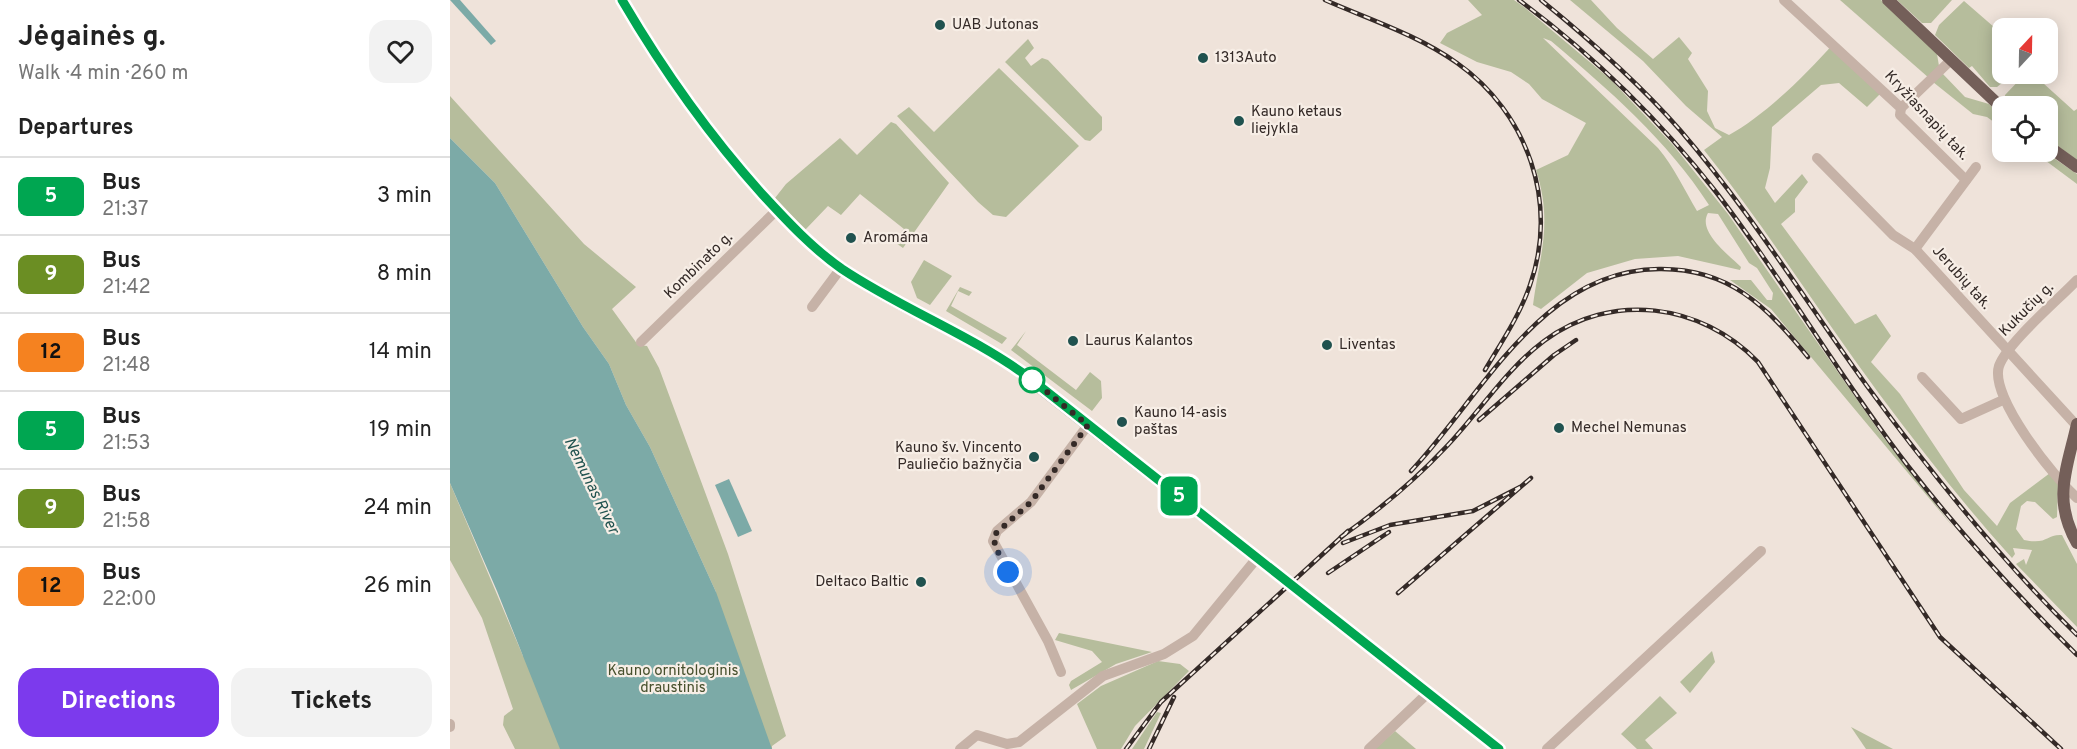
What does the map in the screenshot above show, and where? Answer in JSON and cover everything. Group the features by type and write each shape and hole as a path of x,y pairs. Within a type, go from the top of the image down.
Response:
{"main road":[{"path":"622,0 695,115 777,210 809,242 841,268 997,356 1499,749"},
{"path":"1888,0 1992,99"},
{"path":"2058,153 2077,167"},
{"path":"2077,425 2064,486 2062,510 2077,543"}],"street":[{"name":"Kryžiasnapių tak.","path":"1784,0 1901,108 1900,115 1966,180"},
{"path":"1901,108 1951,60"},
{"name":"Jerubių tak.","path":"1817,158 1893,235 1915,249 2007,352 2077,425"},
{"path":"1915,249 1976,167"},
{"name":"Kombinato g.","path":"641,342 777,210"},
{"path":"812,307 841,268"},
{"name":"Kukučių g.","path":"2077,280 2007,352 1997,377 2003,400 2064,486 2077,498"},
{"path":"1922,377 1961,419 2003,400"},
{"path":"1061,672 1048,641 993,541 997,531 1031,502 1088,425"},
{"path":"1547,749 1761,551"},
{"path":"960,749 977,735 1007,744 1019,742 1103,676 1164,654 1193,636 1257,558"},
{"path":"1369,749 1428,693"}],"green space":[{"path":"1468,0 1514,0 1610,79 1673,145 1728,214 1881,434 1954,528 1771,309 1730,280 1751,280 1767,300 1772,300 1773,293 1757,268 1749,263 1718,214 1708,213 1707,228 1722,250 1741,267 1740,270 1678,256 1635,259 1587,273 1541,309 1533,305 1544,238 1544,206 1536,170 1568,155 1586,123 1542,99 1529,84 1511,72 1477,62 1440,43 1447,33 1482,15","holes":["1543,38 1551,41 1636,117 1675,159 1709,205 1697,211 1674,170 1658,148"]},
{"path":"1570,0 1591,0 1617,28 1653,59 1679,37 1692,53 1688,59 1708,91 1707,111 1715,128 1729,135 1784,94 1833,44 1883,91 1867,107 1839,83 1821,85 1772,127 1770,168 1765,188 1775,203 1802,174 1808,182 1795,199 1795,212 1781,224 1855,324 1876,314 1891,336 1871,362 1900,394 1964,490 1997,526 2010,503 2050,473 2058,481 2057,517 2053,519 2035,502 2027,501 2021,506 2016,529 2024,540 2038,541 2062,535 2077,564 2077,627 2016,564 2024,559 2026,565 2032,550 2013,548 2015,554 2012,558 1944,478 1858,364 1750,210 1704,150 1722,137 1686,106 1643,61"},
{"path":"1840,0 1881,0 1937,54 1939,66 1929,78"},
{"path":"1897,0 1952,0 1931,23 1922,23"},
{"path":"1964,1 1992,25 1992,84 2001,84 1997,87 1990,87 1972,66 1969,68 1935,35 1939,25"},
{"path":"1028,39 1034,48 1025,58 1031,66 1042,58 1048,60 1102,117 1102,130 1090,141 1085,140 1005,62"},
{"path":"999,68 1079,146 1006,217 993,215 978,202 897,116 909,107 934,132"},
{"path":"1942,73 1965,97 1992,107 1992,121 1987,117 1973,114 1933,82"},
{"path":"2015,84 2044,84 2057,96 2005,96"},
{"name":"Kauno ornitologinis draustinis","path":"450,96 584,244 636,287 612,309 638,345 647,346 659,368 728,554 786,736 772,746 772,749 515,749 503,725 504,716 513,709 482,618 450,560 450,483 523,656 716,592 650,447 626,405 609,364 583,327 495,183 450,138"},
{"path":"2058,97 2074,111 2077,109 2077,160 2058,146"},
{"path":"891,122 896,124 949,183 903,248 893,241 904,229 860,194 841,215 828,206 805,230 775,198 786,184 840,138 857,155"},
{"path":"2058,161 2077,174 2077,184 2047,162"},
{"path":"924,260 952,276 930,305 917,298 911,282"},
{"path":"960,287 972,292 969,296 958,291 951,306 1007,338 1002,344 946,311"},
{"path":"1026,331 1017,345 1076,390 1090,372 1101,381 1102,398 1092,411 1011,350"},
{"path":"1059,633 1152,652 1116,664 1071,690 1069,685 1071,681 1102,662 1092,651 1055,640"},
{"path":"1712,651 1715,662 1690,693 1680,682"},
{"path":"1158,661 1180,664 1189,671 1135,726 1121,749 1097,749 1077,704 1101,686"},
{"path":"1660,696 1677,713 1645,740 1653,749 1637,749 1621,734"},
{"path":"1157,712 1161,713 1144,749 1132,749"},
{"path":"1851,727 1893,749 1866,749"},
{"path":"1395,731 1416,749 1375,749"}],"water":[{"path":"450,0 460,0 496,41 491,45"},
{"name":"Nemunas River","path":"450,138 495,183 583,327 609,364 626,405 650,447 716,592 772,749 560,749 497,591 450,483"},
{"path":"729,479 752,531 738,537 715,485"}],"railway":[{"path":"1325,0 1426,44 1457,63 1482,84 1502,107 1519,134 1531,162 1538,192 1541,223 1538,254 1530,285 1521,307 1485,370"},
{"path":"1519,0 1599,66 1672,139 1741,225 1908,466 1990,563 2077,655"},
{"path":"1541,0 1613,62 1680,130 1753,223 1867,386 1916,451 1994,546 2077,635"},
{"path":"1411,471 1517,342 1547,314 1580,290 1617,275 1659,269 1684,270 1726,283 1761,306 1808,357"},
{"path":"1341,537 1421,472 1457,435 1517,365 1544,341 1570,325 1598,315 1626,310 1655,311 1683,316 1710,327 1735,342 1758,362 1940,637 2061,749"},
{"path":"1479,420 1554,355 1576,340"},
{"path":"1398,593 1531,478"},
{"path":"1343,543 1390,525 1473,511 1520,487"},
{"path":"1126,749 1161,702 1348,531"},
{"path":"1328,573 1389,532"},
{"path":"1149,749 1174,697"}],"bus line":[{"name":"5","path":"622,0 695,115 777,210 824,255 847,272 978,344 1027,376 1499,749"}],"place":[{"name":"UAB Jutonas","path":"940,25"},
{"name":"1313Auto","path":"1203,58"},
{"name":"Kauno ketaus liejykla","path":"1239,121"},
{"name":"Aromáma","path":"851,238"},
{"name":"Laurus Kalantos","path":"1073,341"},
{"name":"Liventas","path":"1327,345"},
{"name":"Kauno 14-asis paštas","path":"1122,422"},
{"name":"Mechel Nemunas","path":"1559,428"},
{"name":"Kauno šv. Vincento Pauliečio bažnyčia","path":"1034,457"},
{"name":"Deltaco Baltic","path":"921,582"}],"route":[{"path":"1008,572 993,541 994,535 1031,502 1088,425 1027,376 1032,380"}]}
